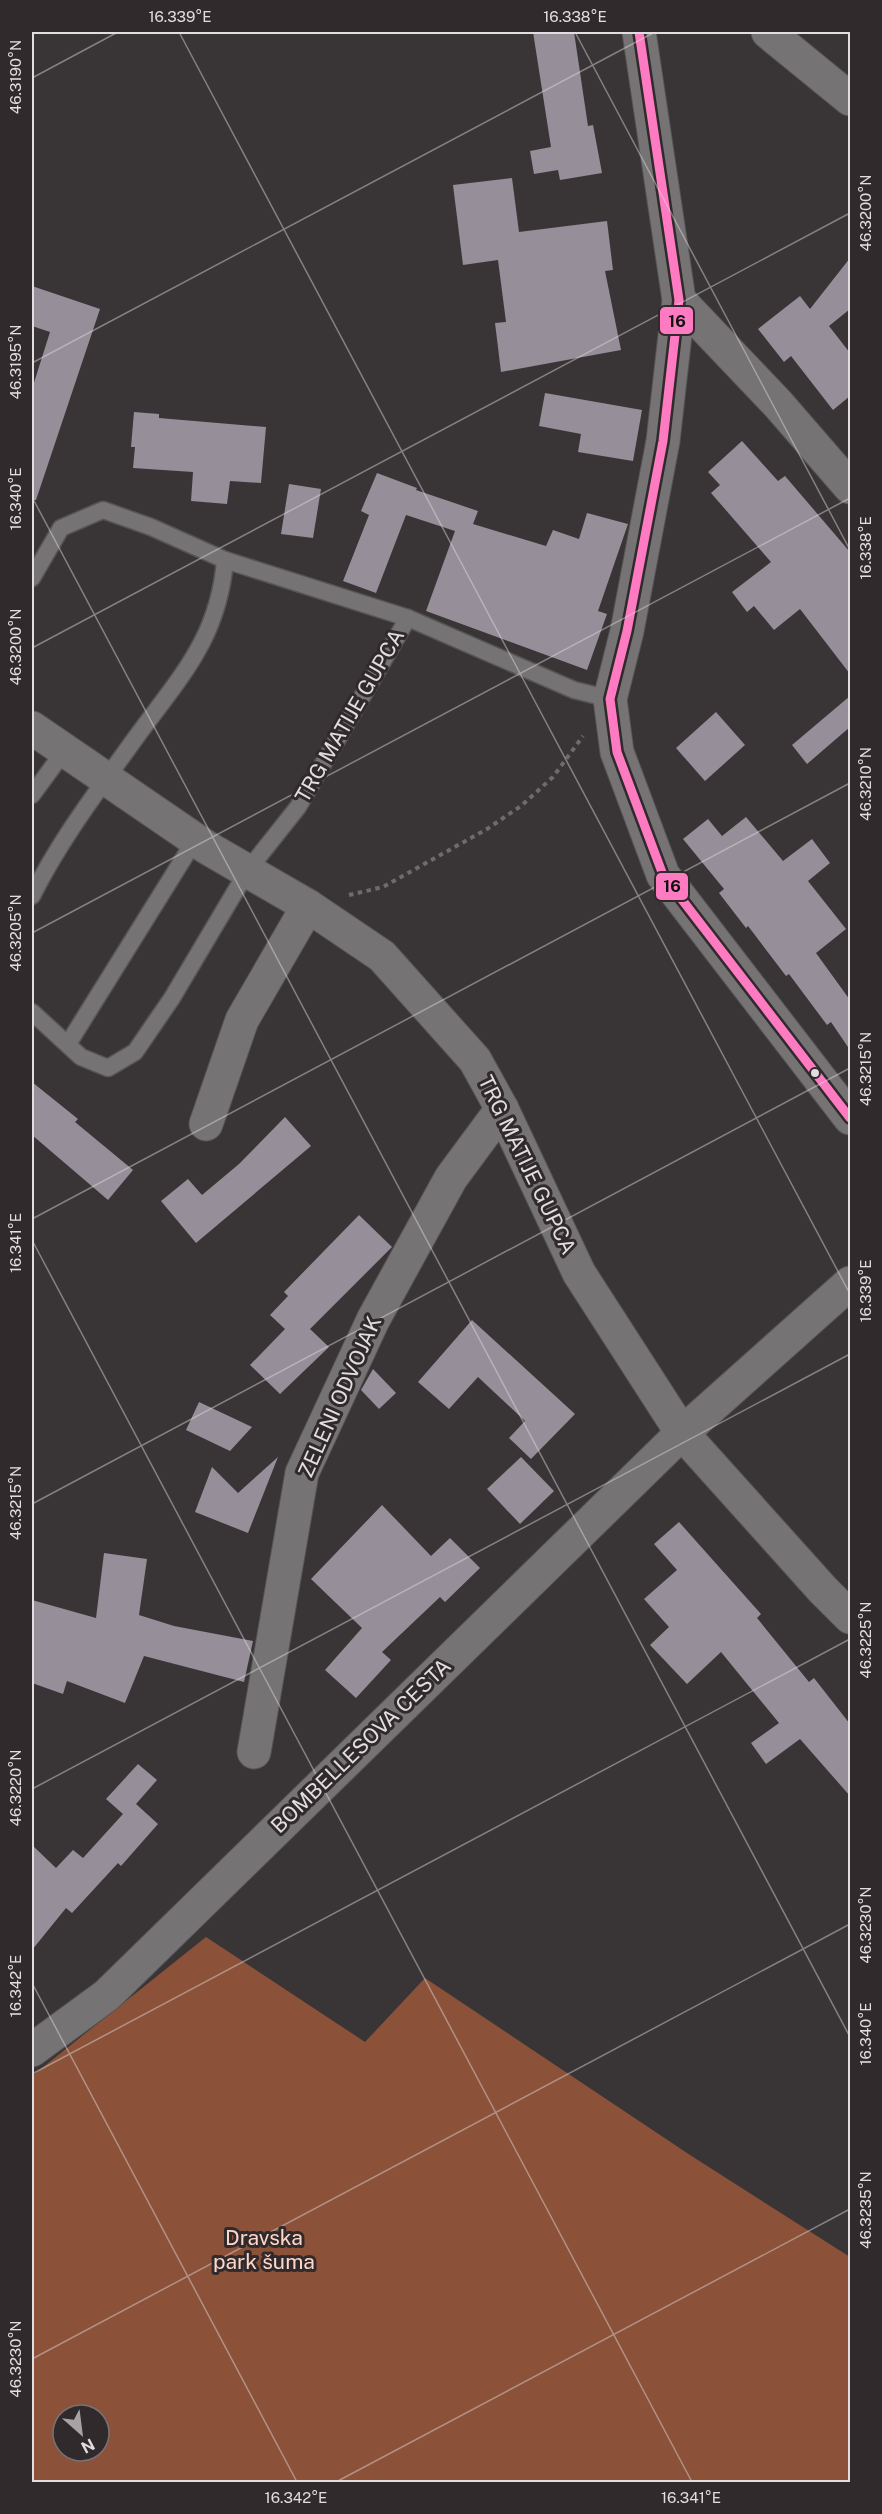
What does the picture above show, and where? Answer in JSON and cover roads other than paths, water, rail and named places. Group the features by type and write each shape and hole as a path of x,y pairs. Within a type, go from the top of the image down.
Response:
{"street":[{"path":"639,32 679,300 663,441 627,631 610,699 617,752 663,875 850,1118"},
{"path":"768,32 850,99"},
{"path":"679,300 778,404 850,487"},
{"name":"TRG MATIJE GUPCA","path":"32,728 195,840 308,906 382,956 475,1060 502,1108 579,1273 682,1433 850,1617"},
{"path":"206,1124 242,1020 308,906"},
{"name":"ZELENI ODVOJAK","path":"254,1752 302,1473 373,1320 451,1178 502,1108"},
{"name":"BOMBELLESOVA CESTA","path":"32,2050 107,1995 682,1433 850,1282"}],"lane":[{"name":"TRG MATIJE GUPCA","path":"32,578 61,528 103,510 150,527 225,560 408,618 574,690 610,699"},
{"path":"32,896 53,855 200,651 217,610 223,584 225,560"},
{"name":"TRG MATIJE GUPCA","path":"32,1012 81,1057 108,1068 135,1052 172,998 248,870 298,807 408,618"},
{"path":"32,795 64,750"},
{"path":"68,1044 195,840"}],"park label":[{"name":"Dravska park šuma","path":"264,2250"}]}
